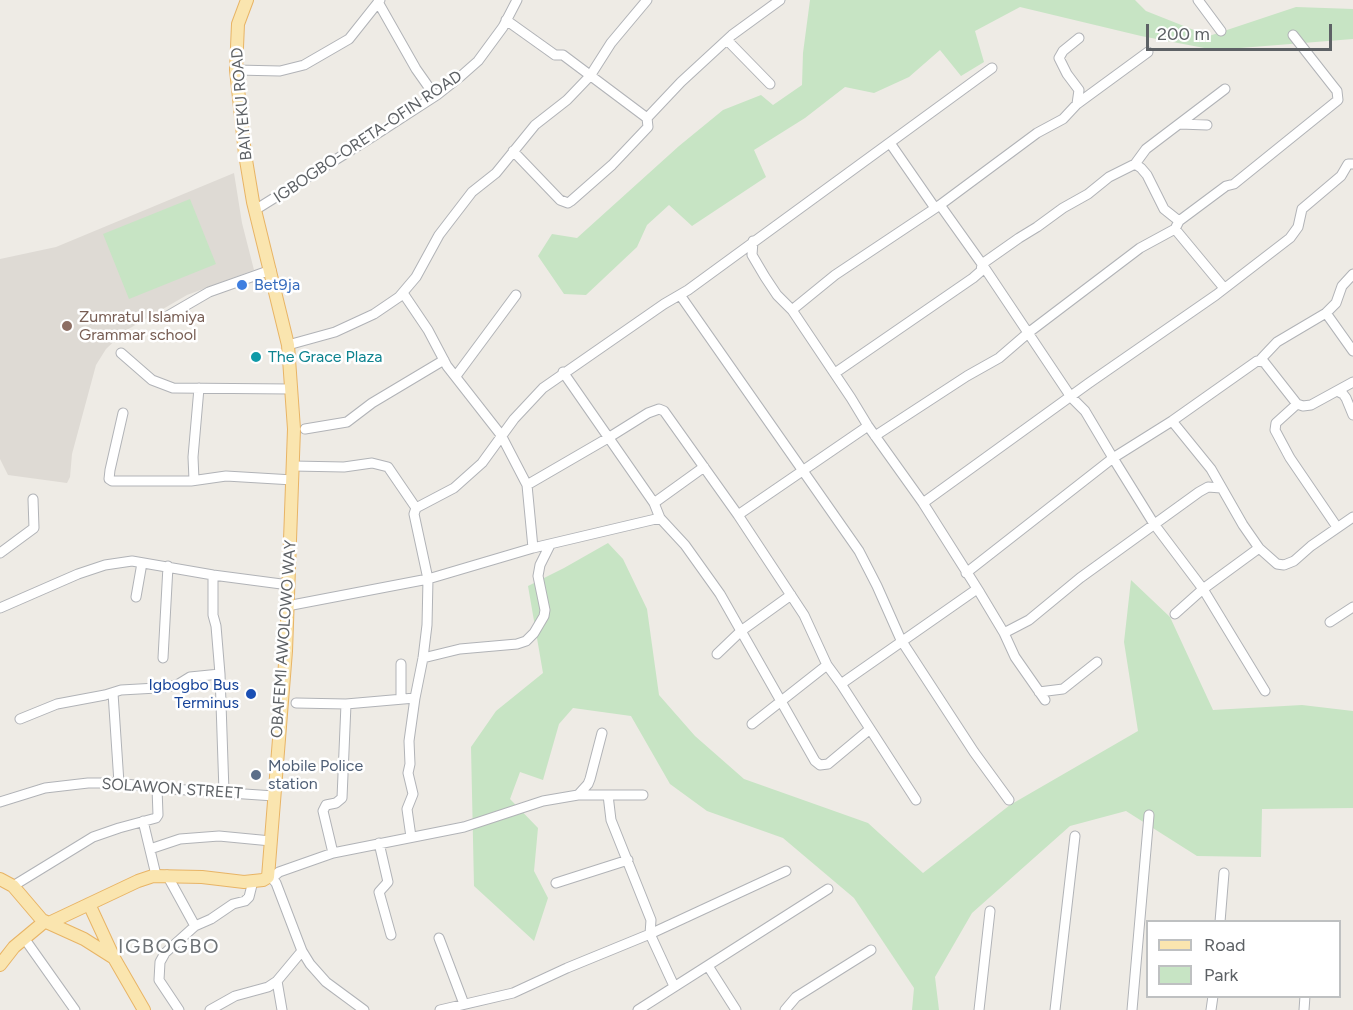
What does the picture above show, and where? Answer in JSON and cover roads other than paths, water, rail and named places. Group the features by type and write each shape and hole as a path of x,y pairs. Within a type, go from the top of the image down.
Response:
{"main road":[{"name":"BAIYEKU ROAD","path":"247,0 238,24 236,70 245,154 255,210"},
{"name":"OBAFEMI AWOLOWO WAY","path":"255,210 288,345 294,429 284,684 274,796 270,877"},
{"path":"0,965 14,947 47,922 138,881 162,875 253,881 270,877"},
{"path":"0,879 13,886 47,922 84,939 114,958"},
{"path":"89,904 114,958 144,1010"}],"street":[{"name":"IGBOGBO-ORETA-OFIN ROAD","path":"255,210 435,96 478,61 517,0"},
{"path":"288,345 335,332 374,314 403,293 416,277 438,235 472,192 495,173 535,125 567,100 590,76 611,43 647,0"},
{"path":"647,118 727,40 780,0"},
{"path":"1198,0 1221,31"},
{"path":"236,70 280,71 304,65 349,39 379,1 416,69 435,96"},
{"path":"506,20 538,45 555,55 563,55 647,118 648,127 619,157 568,202 560,200 513,151"},
{"path":"875,436 999,358 1028,333 1140,248 1177,225 1226,186 1233,184 1338,100 1337,91 1328,78 1293,35"},
{"path":"1077,104 1079,90 1059,58 1063,51 1079,38"},
{"path":"727,40 770,84"},
{"path":"792,310 835,275 938,206 1037,133 1063,118 1077,104 1148,52"},
{"path":"411,837 408,809 413,794 408,772 411,764 409,741 427,625 428,579 414,514 416,508 454,488 482,463 501,435 543,388 563,372 680,295 992,68"},
{"path":"835,373 973,278 981,271 982,264 1064,208 1088,195 1109,177 1135,164 1146,149 1225,89"},
{"path":"1180,124 1207,125"},
{"path":"890,142 982,264 1071,398 1085,411 1154,524 1203,589 1265,691"},
{"path":"1135,164 1147,175 1164,209 1224,288"},
{"path":"923,503 1224,288 1290,238 1298,227 1302,209 1341,176 1348,164 1353,164"},
{"path":"753,241 751,249 756,262 777,295 792,310 868,426 923,503 1004,633 1015,657 1042,696 1063,688 1097,662"},
{"path":"166,317 209,292 271,270"},
{"path":"966,573 1113,458 1172,421 1260,360 1277,342 1326,313 1336,303 1342,286 1353,274"},
{"path":"403,293 428,330 444,360 501,435 527,485 533,548"},
{"path":"456,376 516,295"},
{"path":"680,295 859,551 878,586 902,640 974,752 1009,800"},
{"path":"1326,313 1353,351"},
{"path":"121,353 152,380 173,388 291,389"},
{"path":"305,429 347,422 372,403 444,360"},
{"path":"1260,360 1297,404 1303,406 1311,405 1353,382"},
{"path":"563,372 654,503 660,518 686,545 720,594 815,761 820,765 828,764 870,729"},
{"path":"194,480 193,457 199,388"},
{"path":"1337,391 1343,394 1353,415"},
{"path":"1297,404 1276,423 1275,430 1290,458 1337,527"},
{"path":"527,485 648,413 659,409 663,411 738,515 791,595 812,628 827,665 916,800"},
{"path":"123,413 110,470 110,480 194,480 226,476 293,480"},
{"path":"1172,421 1211,469 1259,548 1277,564 1284,565 1294,561 1353,517"},
{"path":"738,515 868,426"},
{"path":"293,466 344,467 372,463 388,467 416,508"},
{"path":"654,503 704,467"},
{"path":"1004,633 1029,620 1080,578 1199,492 1208,487 1221,488"},
{"path":"0,553 34,528 33,499"},
{"path":"287,606 428,579 533,548 660,518"},
{"path":"423,658 460,649 517,644 526,641 534,633 544,616 545,610 538,576 540,565 550,545"},
{"path":"1175,614 1203,589 1259,548"},
{"path":"0,608 78,574 105,565 132,561 289,585"},
{"path":"136,597 142,563"},
{"path":"163,658 168,566"},
{"path":"213,575 213,615 220,674 224,792"},
{"path":"841,684 977,589"},
{"path":"717,654 741,631 791,595"},
{"path":"1330,622 1353,607"},
{"path":"401,664 401,699"},
{"path":"752,723 827,665"},
{"path":"20,719 57,704 127,688 177,685 190,677 220,674"},
{"path":"113,693 119,783"},
{"path":"296,703 346,704 415,698"},
{"path":"333,853 323,811 326,805 336,803 342,798 346,704"},
{"path":"578,795 588,784 602,733"},
{"name":"SOLAWON STREET","path":"0,802 45,788 88,783 119,783 157,788 274,796"},
{"path":"13,886 85,841 119,828 156,818 158,815 157,788"},
{"path":"364,1010 326,982 310,964 302,951 270,877 333,853 464,827 543,801 578,795 643,795"},
{"path":"608,795 611,820 651,920 650,934 674,986"},
{"path":"1132,1010 1149,815"},
{"path":"143,821 150,849 162,875 195,926"},
{"path":"150,849 180,839 219,836 271,841"},
{"path":"1055,1010 1075,836"},
{"path":"379,843 388,882 379,892 390,935"},
{"path":"556,884 628,860"},
{"path":"440,1010 464,1004 484,1005 650,934 786,870"},
{"path":"1220,920 1224,873"},
{"path":"179,1010 159,980 160,962 165,953 195,926 212,919 233,904 245,901 249,897 253,881"},
{"path":"638,1010 828,889"},
{"path":"979,1010 990,911"},
{"path":"27,936 75,1010"},
{"path":"440,938 464,1004"},
{"path":"210,1010 235,996 261,989 277,981 302,951"},
{"path":"785,1010 796,997 871,951"},
{"path":"708,966 736,1010"},
{"path":"277,981 282,1010"}],"place":[{"name":"Bet9ja","path":"242,285"},
{"name":"Zumratul Islamiya Grammar school","path":"67,326"},
{"name":"The Grace Plaza","path":"256,357"},
{"name":"Igbogbo Bus Terminus","path":"251,694"},
{"name":"Mobile Police station","path":"256,775"}],"district":[{"name":"IGBOGBO","path":"169,947"}]}
